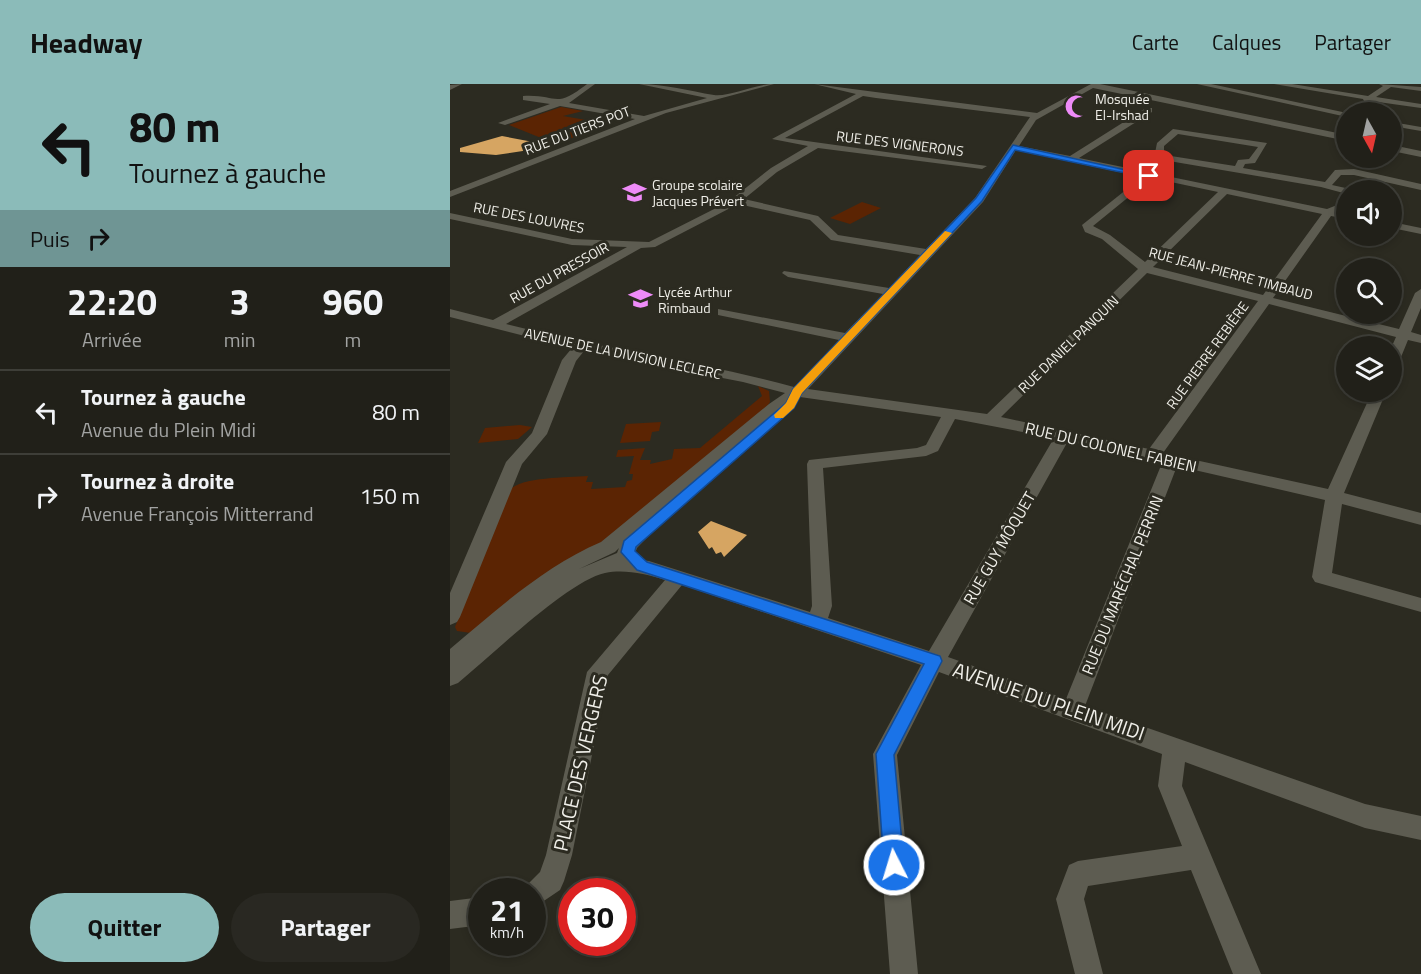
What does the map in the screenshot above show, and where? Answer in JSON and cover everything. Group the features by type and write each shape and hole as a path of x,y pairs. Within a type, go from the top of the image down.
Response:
{"street":[{"path":"450,87 458,84"},
{"path":"502,123 571,100 591,84"},
{"path":"643,84 716,96"},
{"name":"RUE DU TIERS POT","path":"450,194 643,118 716,96 770,84"},
{"path":"818,84 861,94 1036,115"},
{"path":"1201,84 1336,113"},
{"path":"1278,84 1421,106"},
{"path":"1364,102 1388,84 1421,89"},
{"path":"450,677 457,657 597,561 774,407 797,392 986,191 1036,115 1095,85 1336,136"},
{"name":"RUE DES VIGNERONS","path":"861,94 776,139 815,146 982,166"},
{"path":"526,98 643,118"},
{"path":"1071,159 1149,110"},
{"path":"1332,121 1336,119"},
{"path":"1314,131 1323,126"},
{"path":"1402,126 1421,129"},
{"path":"1238,170 1241,162 1252,161 1264,145 1176,131 1160,145 1159,153 1169,158 1336,188"},
{"name":"RUE DES LOUVRES","path":"450,216 572,242 651,245 737,201 774,170 815,146"},
{"path":"1013,147 1336,214"},
{"path":"1402,150 1421,154"},
{"path":"1327,185 1338,172 1354,172 1421,187"},
{"name":"RUE JEAN-PIERRE TIMBAUD","path":"1149,176 1087,225 1089,230 1106,237 1146,269 1421,339"},
{"name":"RUE DANIEL PANQUIN","path":"990,419 1225,191"},
{"path":"737,201 814,218 835,238 928,253"},
{"path":"1329,212 1336,209"},
{"name":"RUE PIERRE REBIÈRE","path":"1152,456 1329,212"},
{"path":"1402,227 1421,231"},
{"name":"RUE DU PRESSOIR","path":"494,325 638,246"},
{"path":"788,273 892,292"},
{"path":"1402,340 1421,293"},
{"path":"722,312 848,338"},
{"name":"AVENUE DE LA DIVISION LECLERC","path":"450,313 581,346 745,378 797,392"},
{"path":"450,617 514,462 538,434 569,360 581,346"},
{"path":"635,559 634,539 782,413 795,398 797,392"},
{"name":"RUE DU COLONEL FABIEN","path":"797,392 990,419 1334,496 1421,519"},
{"path":"1375,402 1334,496 1323,577 1421,605"},
{"path":"816,624 822,606 815,464 920,453 932,448 950,413"},
{"name":"RUE GUY MÔQUET","path":"904,974 885,754 934,661 1064,435"},
{"name":"RUE DU MARÉCHAL PERRIN","path":"1073,709 1171,461"},
{"name":"AVENUE DU PLEIN MIDI","path":"597,561 635,559 678,578 934,661 1073,709 1365,816 1421,828"},
{"name":"PLACE DES VERGERS","path":"546,885 551,881 559,855 598,672 678,578"},
{"path":"1175,746 1170,786 1247,974"},
{"path":"1089,974 1070,899 1078,874 1199,856"},
{"path":"450,915 468,913"}],"shaded area":[{"path":"561,107 583,111 563,116 609,124 556,144 509,125"},
{"path":"862,202 881,208 850,224 830,218"},
{"path":"758,386 769,391 770,402 767,407 599,548 471,633 457,631 455,627 508,491 515,486 534,480 588,476 586,482 593,482 591,489 625,487 627,481 632,480 633,474 629,474 634,456 616,457 618,450 645,448 640,460 651,460 650,464 672,459 674,449 700,448 762,396"},
{"path":"661,422 659,431 652,432 650,441 620,443 626,424"},
{"path":"520,425 532,427 518,439 478,443 485,428"}],"building":[{"path":"502,136 549,145 549,147 496,155 460,152 460,148"},
{"path":"711,521 747,535 724,557 721,552 716,554 712,547 709,549 698,532"}],"slow traffic":[{"path":"779,415 790,405 797,392 948,233"}],"place":[{"name":"Mosquée El-Irshad","path":"1077,106"},
{"name":"Groupe scolaire Jacques Prévert","path":"634,192"},
{"name":"Lycée Arthur Rimbaud","path":"640,299"}],"route":[{"path":"894,865 885,754 934,661 642,566 628,552 629,545 648,526 790,405 797,392 979,200 1013,147 1149,176"}]}
